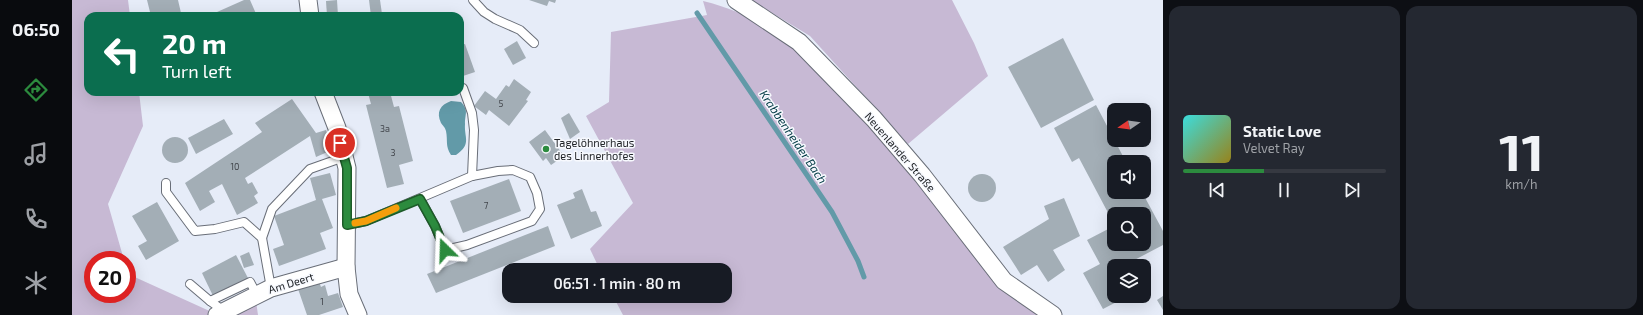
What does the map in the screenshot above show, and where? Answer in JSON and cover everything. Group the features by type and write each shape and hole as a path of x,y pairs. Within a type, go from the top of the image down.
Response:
{"street":[{"path":"308,0 310,12"},
{"name":"Neuenlander Straße","path":"736,0 799,42 874,119 917,170 1004,281 1053,315"},
{"path":"325,96 337,128 347,168 346,268 350,294 358,315"},
{"name":"Am Deert","path":"217,309 264,292 346,268"}],"lane":[{"path":"473,0 484,12 495,19 520,30 534,43"},
{"path":"464,91 472,112 474,130 472,176"},
{"path":"264,292 262,238 272,209 310,169 344,157"},
{"path":"347,225 366,221 472,176 498,171 513,170 530,177 537,193 540,209 532,221 467,244 445,250 435,226 420,199"},
{"path":"166,183 166,192 195,231 215,229 244,222 262,238"},
{"path":"190,284 217,309"}],"shaded area":[{"path":"72,0 128,0 130,12 84,12 84,96 139,96 143,126 108,204 121,251 84,251 84,303 136,303 136,278 214,313 210,315 72,315"},
{"path":"751,0 952,0 974,43 988,76 908,144 810,36"},
{"path":"703,1 722,6 754,20 782,38 823,73 1041,315 623,315 617,303 732,303 732,263 597,263 590,249 633,203 586,116 609,102 611,32 707,15"},
{"path":"256,301 258,315 222,315"}],"water":[{"path":"451,101 461,102 466,112 466,144 456,155 451,155 449,152 446,131 441,123 439,115 440,109"}],"building":[{"path":"147,0 178,0 181,12 150,12"},
{"path":"244,0 250,0 255,12 217,12"},
{"path":"337,0 338,12 327,12 326,1"},
{"path":"369,0 380,0 382,12 370,12"},
{"path":"529,0 556,0 555,3 549,1 547,6"},
{"path":"1063,38 1094,100 1041,128 1008,67"},
{"path":"517,41 526,58 513,65 504,49"},
{"path":"464,44 475,72 464,76"},
{"path":"514,79 531,92 526,100 528,101 509,126 489,110 486,115 474,106 485,91 496,99 506,85 509,87"},
{"path":"369,96 391,96 394,107 399,106 413,161 399,165 404,184 387,188 366,105 371,104"},
{"path":"292,99 316,133 326,130 332,150 316,157 310,136 245,178 248,184 252,182 258,193 254,196 258,203 237,215 222,184 209,191 215,202 200,211 185,183 262,132 255,123"},
{"path":"1096,105 1107,126 1107,147 1118,147 1122,155 1107,155 1107,199 1146,199 1150,207 1107,207 1107,211 1079,158 1072,162 1054,128"},
{"path":"569,113 580,132 570,139 561,118"},
{"path":"224,119 233,134 196,154 188,138"},
{"name":"Tagelöhnerhaus des Linnerhofes","path":"545,130 564,156 551,165 546,158 543,161 529,142"},
{"path":"175,137 184,141 188,150 184,159 175,163 166,159 162,150 166,141"},
{"path":"330,173 336,195 322,199 333,228 320,233 326,249 279,266 273,249 284,245 274,216 316,200 310,178"},
{"path":"982,174 992,178 996,188 992,198 982,202 972,198 968,188 972,178"},
{"path":"509,179 521,211 463,233 450,201"},
{"path":"582,189 591,212 596,211 602,226 571,239 557,205 575,198 573,193"},
{"path":"1064,198 1080,236 1053,250 1065,270 1048,282 1037,265 1021,275 1003,247 1049,219 1044,206"},
{"path":"157,202 179,241 146,260 138,246 147,241 132,216"},
{"path":"1151,209 1163,231 1163,245 1136,259 1107,259 1107,303 1115,303 1103,309 1083,273 1100,264 1087,240 1107,230 1107,251 1151,251"},
{"path":"548,226 555,246 512,263 502,263 502,267 436,293 427,274"},
{"path":"249,252 254,265 244,268 240,256"},
{"path":"236,255 249,280 214,298 202,273"},
{"path":"318,279 321,287 325,285 328,296 338,293 343,307 319,315 307,315 297,286"},
{"path":"1163,296 1163,310 1157,300"}],"waterway":[{"name":"Krabbenheider Bach","path":"697,13 832,212 858,261 864,277"}],"slow traffic":[{"path":"355,223 366,221 396,208"}],"place":[{"name":"Tagelöhnerhaus des Linnerhofes","path":"546,149"}],"route":[{"path":"340,143 347,168 347,225 366,221 420,199 435,226 445,250"}]}
